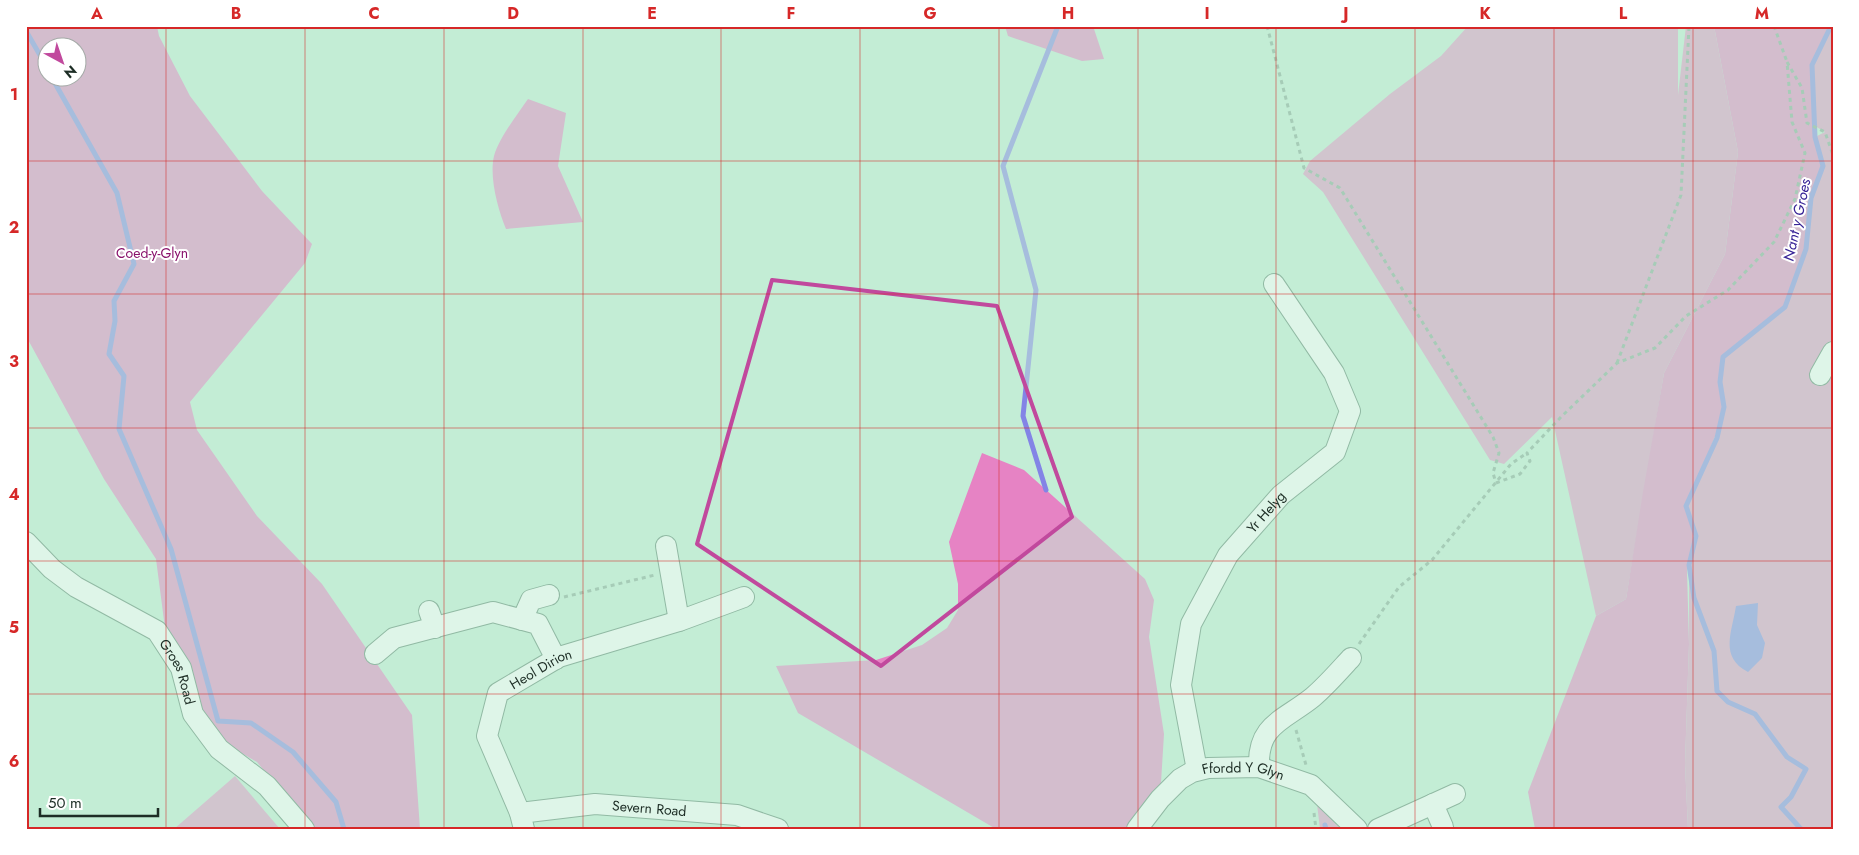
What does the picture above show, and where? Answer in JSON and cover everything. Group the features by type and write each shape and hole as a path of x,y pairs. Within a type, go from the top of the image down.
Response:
{"street":[{"name":"Yr Helyg","path":"1197,770 1180,686 1191,624 1228,555 1281,495 1335,452 1350,412 1334,373 1274,284"},
{"path":"1820,375 1833,352"},
{"name":"Groes Road","path":"26,542 52,569 76,587 157,631 181,668 193,714 219,749 267,786 304,829"},
{"path":"666,546 679,621"},
{"path":"522,620 531,600 549,595"},
{"name":"Heol Dirion","path":"522,821 487,736 498,693 556,658 679,621 744,597"},
{"path":"375,654 394,638 432,620 493,612 538,624 556,658"},
{"path":"1259,767 1258,749 1273,725 1313,697 1351,658"},
{"name":"Ffordd Y Glyn","path":"1137,829 1160,799 1180,779 1197,770 1259,767 1311,785 1357,829"},
{"path":"1378,829 1455,794"},
{"name":"Severn Road","path":"522,821 595,804 737,815 778,829"},
{"path":"1433,804 1443,827"}],"path":[{"path":"1267,26 1304,168 1340,188 1493,437 1499,453 1493,473 1496,483"},
{"path":"1617,363 1680,195 1689,26"},
{"path":"1774,26 1787,62 1802,88 1807,123 1825,132 1833,155"},
{"path":"1351,658 1364,636 1399,587 1432,560 1511,464 1527,453 1617,363 1655,348 1686,316 1728,290 1774,242 1795,199 1805,153 1792,122 1787,62"},
{"path":"1496,483 1520,474 1530,461 1527,453"},
{"path":"549,595 552,601 670,571"}],"highlighted area":[{"path":"772,280 997,306 1072,517 881,666 697,544"}],"shaded area":[{"path":"1468,26 1678,26 1678,95 1686,26 1714,26 1738,152 1725,254 1664,373 1626,599 1596,616 1552,417 1504,464 1490,460 1323,192 1303,174 1310,161 1390,94 1441,56"},
{"path":"1831,26 1833,829 1688,829 1685,764 1689,644 1689,565 1696,536 1686,506 1717,438 1724,407 1720,382 1723,357 1785,307 1806,249 1811,198 1823,166 1815,137 1825,132 1815,126 1812,65"},
{"path":"1758,603 1757,625 1765,643 1762,658 1748,672 1733,659 1730,651 1730,634 1736,606"},
{"path":"235,776 280,829 174,829"},
{"path":"1317,804 1338,826 1339,829 1320,829"}],"green space":[{"name":"Coed-y-Glyn","path":"26,26 157,26 159,36 190,96 262,191 312,244 305,263 190,402 197,430 257,516 322,584 412,715 420,829 311,829 257,762 226,744 200,713 165,628 156,559 104,479 26,336"},
{"path":"1005,26 1093,26 1104,59 1082,61 1008,36"},
{"path":"1714,26 1831,26 1812,65 1815,137 1823,166 1811,198 1806,249 1785,307 1723,357 1720,382 1724,407 1719,427 1686,506 1696,536 1687,570 1689,644 1685,764 1688,829 1535,829 1528,792 1596,616 1626,599 1664,373 1725,254 1738,152"},
{"path":"528,99 566,113 558,166 583,222 506,229 497,203 493,183 494,156 504,134"},
{"path":"982,453 1024,470 1145,579 1154,600 1149,637 1164,734 1160,799 1137,829 996,829 798,713 776,666 876,660 922,645 947,628 958,610 958,584 949,542"}],"waterway":[{"path":"1046,490 1023,416 1036,290 1003,166 1058,26"},
{"name":"Nant y Groes","path":"1801,829 1781,807 1791,797 1806,769 1787,757 1755,714 1728,702 1717,691 1714,651 1694,598 1689,565 1696,536 1686,506 1717,438 1724,407 1720,382 1723,357 1785,307 1806,249 1811,198 1823,166 1815,137 1812,65 1831,26"},
{"path":"26,31 38,52"},
{"path":"58,88 117,193 134,264 114,301 115,321 109,354 124,376 119,429 171,549 218,721 251,723 293,752 336,802 344,829"},
{"path":"1325,825 1326,829"}]}
